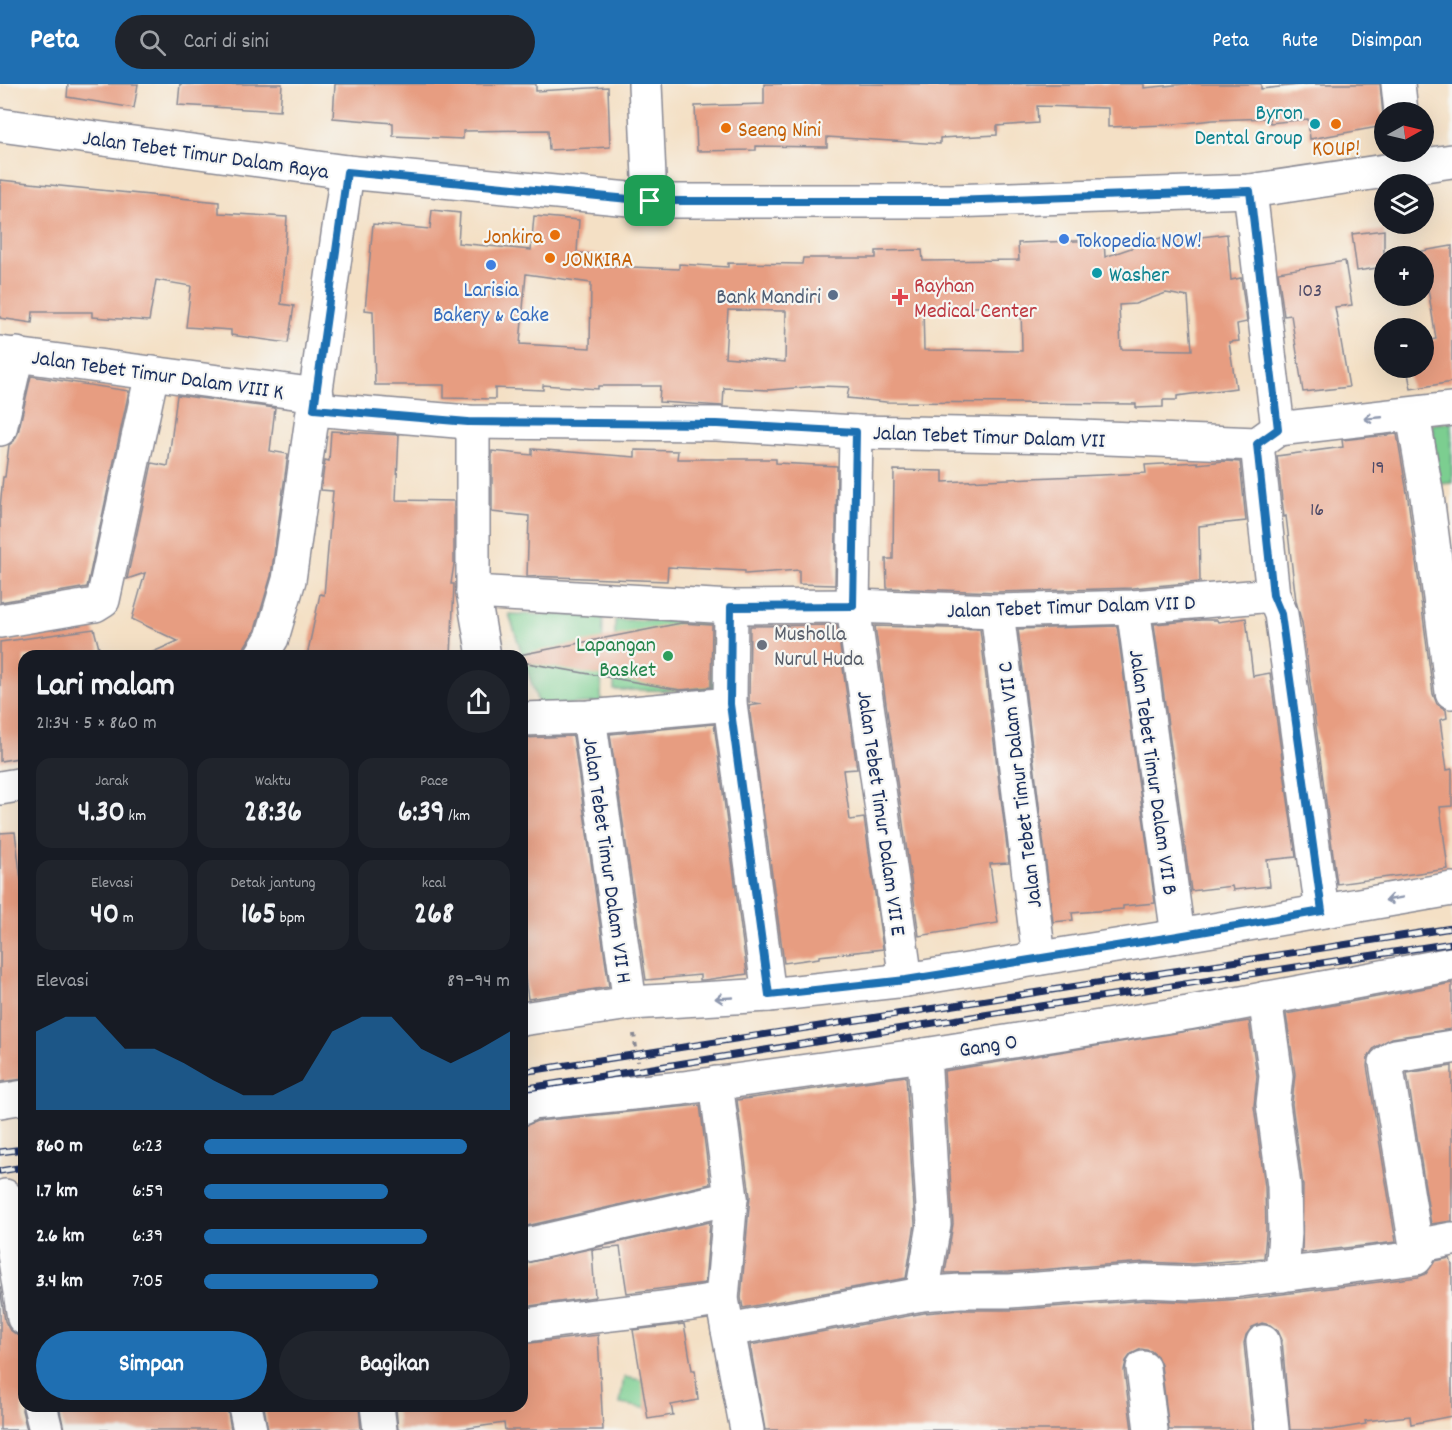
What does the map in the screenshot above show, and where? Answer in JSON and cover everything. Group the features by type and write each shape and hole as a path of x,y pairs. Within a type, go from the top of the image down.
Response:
{"street":[{"path":"645,84 650,201"},
{"path":"1398,84 1400,102"},
{"name":"Jalan Tebet Timur Dalam Raya","path":"0,125 347,172 650,201 950,201 1250,191 1393,162"},
{"name":"Jalan Tebet Timur Dalam Raya","path":"1434,160 1452,161"},
{"path":"265,650 272,638 289,580 347,172"},
{"path":"1250,191 1268,436 1273,595 1281,614 1322,911"},
{"path":"0,429 8,353"},
{"name":"Jalan Tebet Timur Dalam VIII K","path":"8,353 152,373 315,402"},
{"path":"0,621 95,606 103,600 152,373"},
{"name":"Jalan Tebet Timur Dalam VII","path":"315,402 468,422 717,424 856,432 1057,436 1268,436 1336,421 1413,415 1452,409"},
{"path":"1413,415 1440,495 1452,692"},
{"path":"468,422 473,436 473,592 483,650"},
{"name":"Jalan Tebet Timur Dalam VII E","path":"856,432 853,606 906,980"},
{"name":"Jalan Tebet Timur Dalam VII D","path":"473,592 731,607 853,606 997,612 1133,607 1273,595"},
{"path":"731,607 730,704 769,995"},
{"name":"Jalan Tebet Timur Dalam VII B","path":"1133,607 1178,936"},
{"name":"Jalan Tebet Timur Dalam VII C","path":"997,612 1039,958"},
{"path":"528,719 589,717 730,704"},
{"name":"Jalan Tebet Timur Dalam VII H","path":"589,717 630,1003"},
{"path":"528,1018 630,1003 769,995 906,980 1452,889"},
{"name":"Gang O","path":"528,1105 683,1088 924,1055 1188,1013 1452,964"},
{"path":"1265,998 1276,1076 1273,1104 1284,1186 1285,1233 1282,1275"},
{"path":"728,1330 922,1294 1010,1291 1146,1281 1193,1283 1241,1280 1412,1260 1418,1255 1386,1063 1395,1056 1452,1047"},
{"path":"922,1294 934,1225 924,1055"},
{"path":"716,1083 731,1198 722,1299 747,1430"},
{"path":"0,1101 18,1098"},
{"path":"10,1195 18,1265"},
{"path":"528,1245 731,1198"},
{"path":"1416,1246 1452,1239"},
{"path":"528,1325 722,1299"},
{"path":"1263,1342 1272,1430"},
{"path":"1143,1368 1151,1430"},
{"path":"42,1412 46,1430"},
{"path":"246,1412 250,1430"},
{"path":"377,1412 380,1430"}],"path":[{"path":"635,1042 636,1054"}],"green space":[{"path":"1452,422 1452,482 1439,483 1432,424"},
{"path":"509,614 603,616 601,702 539,706 528,672 528,650 521,650"},
{"name":"Lapangan Basket","path":"615,620 721,621 720,691 614,690"},
{"path":"624,1377 665,1384 661,1411 620,1404"}],"building":[{"path":"68,84 138,84 134,108 67,97"},
{"path":"180,84 282,84 280,111 178,105"},
{"path":"335,84 536,84 536,91 608,87 610,147 549,150 548,130 463,131 463,139 393,136 393,123 333,118"},
{"path":"764,84 1144,84 1144,88 1185,84 1261,84 1261,89 1309,84 1380,84 1382,102 1374,102 1374,128 1310,139 1308,119 1270,123 1269,118 1213,120 1166,125 1108,127 1108,108 1037,106 1038,123 997,126 997,135 940,138 940,144 827,137 827,147 756,146 756,150 697,151 695,106 764,104"},
{"path":"0,180 219,202 219,213 287,217 281,304 294,306 288,343 231,335 231,330 186,327 191,286 156,280 149,321 92,317 92,312 33,312 32,323 0,318"},
{"path":"432,210 460,213 458,243 531,250 534,216 579,220 577,253 608,255 608,266 679,269 679,264 728,267 728,263 802,264 803,258 876,258 876,251 922,250 923,261 1019,260 1018,243 1104,240 1105,257 1163,237 1174,240 1227,234 1231,280 1241,278 1247,322 1237,324 1239,341 1229,342 1236,388 1177,396 1177,400 1163,400 1163,407 1136,408 1136,404 886,402 847,398 849,387 820,386 769,390 724,388 723,406 659,402 660,386 598,386 598,389 543,385 543,390 495,388 495,399 444,398 444,385 375,385 373,311 365,310 373,224 430,229","holes":["526,274 591,283 590,348 520,344","1166,293 1188,297 1192,350 1121,349 1119,305 1135,304","1021,306 1022,351 924,350 923,308","728,310 786,311 785,362 725,357"]},
{"path":"1374,231 1374,234 1384,234 1384,246 1374,246 1374,268 1357,271 1352,234"},
{"path":"1452,246 1452,382 1411,389 1409,378 1434,378 1434,339 1436,339 1431,306 1434,306 1434,249"},
{"path":"1345,261 1352,305 1335,307 1349,387 1303,392 1291,315 1284,316 1278,272"},
{"path":"31,376 129,391 87,587 0,602 0,507 3,477 5,477 9,445 18,433"},
{"path":"177,395 275,408 270,451 288,454 271,576 255,630 244,650 158,650 178,641 132,619 145,573 127,579 152,463 168,466"},
{"path":"331,431 399,435 396,500 454,501 451,650 308,650 320,594 324,595 333,491 321,490 325,460 329,461"},
{"path":"1397,434 1408,499 1433,694 1437,704 1446,710 1447,718 1440,720 1447,770 1452,769 1452,806 1440,807 1448,869 1337,884 1277,456 1343,447 1342,440"},
{"path":"532,449 635,457 635,450 678,451 677,459 776,459 776,463 837,466 835,585 799,584 799,570 745,574 745,571 668,567 667,581 527,576 529,516 492,512 492,451 532,455"},
{"path":"1240,462 1246,521 1199,526 1200,582 1132,588 997,592 887,588 886,559 893,559 894,470 943,471 943,482 1146,473 1145,465"},
{"path":"1246,618 1253,676 1270,673 1296,857 1267,860 1270,886 1233,890 1232,886 1191,891 1154,624 1201,620 1217,620 1218,622"},
{"name":"Lapangan Basket","path":"681,623 712,625 711,687 680,690 528,663 528,653"},
{"path":"837,625 857,769 843,770 850,820 864,818 883,949 819,956 819,958 784,963 749,706 762,704 749,702 750,626"},
{"path":"875,626 980,629 1009,863 990,864 998,923 919,936"},
{"path":"1117,626 1155,903 1123,906 1123,909 1072,913 1073,920 1053,922 1018,629"},
{"path":"94,629 99,650 18,650 18,758 0,761 0,642"},
{"path":"714,724 747,974 704,980 700,980 700,975 646,980 610,734"},
{"path":"573,736 609,987 528,999 528,738"},
{"path":"15,832 18,856 18,1080 0,1082 0,833"},
{"path":"1452,983 1452,1029 1392,1038 1374,1048 1368,1057 1367,1066 1396,1242 1302,1253 1303,1186 1292,1104 1295,1074 1286,1014"},
{"path":"1249,1021 1257,1076 1254,1106 1265,1187 1264,1258 1193,1264 1145,1262 1009,1272 945,1273 953,1224 944,1071"},
{"path":"1452,1066 1452,1221 1431,1224 1407,1073"},
{"path":"906,1076 915,1224 906,1278 743,1308 741,1298 750,1196 737,1100"},
{"path":"700,1105 710,1184 528,1226 528,1125 537,1121"},
{"path":"710,1222 705,1283 627,1293 620,1247 592,1250 595,1297 528,1306 528,1263"},
{"path":"1450,1258 1452,1265 1452,1416 1411,1424 1410,1416 1365,1421 1366,1424 1331,1430 1290,1430 1282,1340 1278,1331 1262,1323 1252,1327 1244,1343 1253,1430 1169,1430 1161,1365 1157,1356 1151,1351 1141,1349 1131,1354 1124,1370 1132,1430 765,1430 750,1345 924,1313 1011,1310 1146,1300 1194,1302 1243,1299 1418,1277 1426,1274 1435,1261"},
{"path":"0,1286 5,1321 9,1329 18,1335 18,1412 22,1412 27,1430 0,1430"},
{"path":"684,1324 692,1370 695,1370 698,1400 671,1405 673,1415 648,1419 633,1330"},
{"path":"598,1335 603,1430 505,1430 504,1423 455,1430 398,1430 396,1412 528,1412 528,1343"},
{"path":"60,1412 228,1412 231,1430 64,1430"},
{"path":"265,1412 360,1412 361,1430 268,1430"}],"railway":[{"path":"528,1071 1452,928"},
{"path":"528,1088 1452,943"},
{"path":"0,1152 18,1150"},
{"path":"0,1171 18,1168"}],"place":[{"name":"Byron Dental Group","path":"1315,124"},
{"name":"KOUP!","path":"1336,124"},
{"name":"Seeng Nini","path":"726,128"},
{"name":"Jonkira","path":"555,235"},
{"name":"Tokopedia NOW!","path":"1064,239"},
{"name":"JONKIRA","path":"550,258"},
{"name":"Larisia Bakery & Cake","path":"491,265"},
{"name":"Washer","path":"1097,273"},
{"name":"Bank Mandiri","path":"833,295"},
{"name":"Rayhan Medical Center","path":"900,297"},
{"name":"Musholla Nurul Huda","path":"762,645"},
{"name":"Lapangan Basket","path":"668,656"}],"route":[{"path":"347,172 650,201 950,201 1250,191 1278,429 1257,444 1273,595 1281,614 1322,911 906,980 769,995 730,704 731,607 853,606 856,432 717,424 468,422 314,409 347,172"}]}
